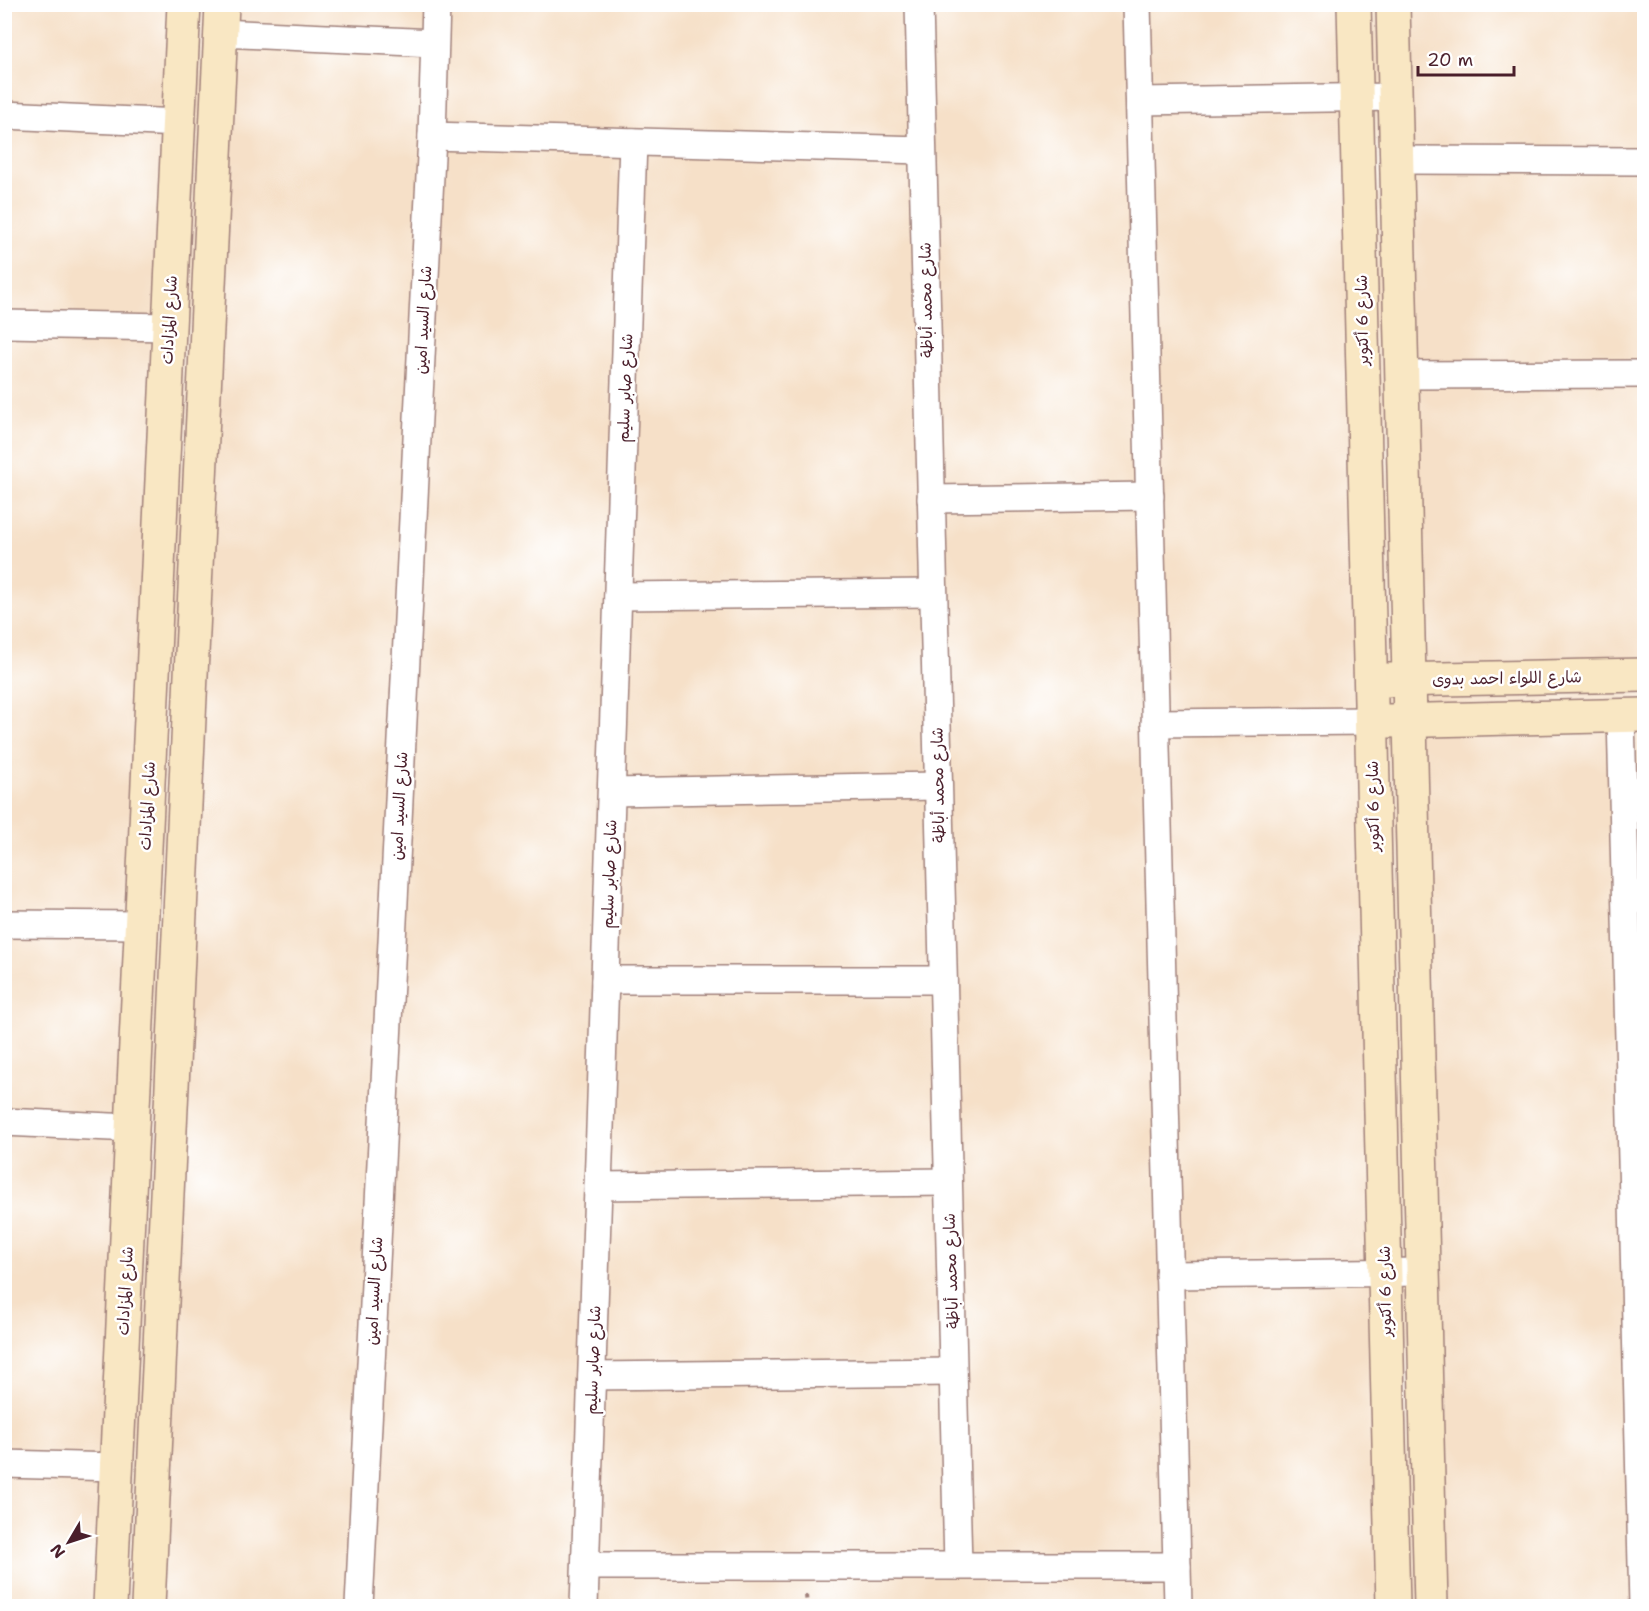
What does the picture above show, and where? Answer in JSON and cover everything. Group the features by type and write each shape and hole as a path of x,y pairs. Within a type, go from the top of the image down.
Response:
{"street":[{"name":"شارع المزادات","path":"110,1606 184,4"},
{"name":"شارع السيد امين","path":"359,1606 432,136 436,4"},
{"name":"شارع محمد أباظة","path":"919,4 958,1566"},
{"path":"1137,4 1178,1606"},
{"name":"شارع 6 أكتوبر","path":"1354,4 1393,1606"},
{"path":"1393,4 1431,1606"},
{"path":"148,1606 221,19 434,43"},
{"path":"1140,101 1395,97"},
{"path":"4,115 179,123"},
{"path":"432,136 922,150"},
{"name":"شارع صابر سليم","path":"584,1606 633,142"},
{"path":"1397,160 1644,161"},
{"path":"4,324 169,327"},
{"path":"1402,375 1644,374"},
{"path":"931,499 1150,496"},
{"path":"618,596 933,593"},
{"name":"شارع اللواء احمد بدوى","path":"1370,681 1644,675"},
{"path":"1155,723 1633,715 1643,1606"},
{"path":"612,792 938,786"},
{"path":"4,924 142,925"},
{"path":"606,980 943,980"},
{"path":"4,1122 132,1128"},
{"path":"598,1186 948,1182"},
{"path":"1169,1275 1423,1272"},
{"path":"592,1376 953,1372"},
{"path":"4,1464 116,1467"},
{"path":"586,1566 1177,1566"}]}
